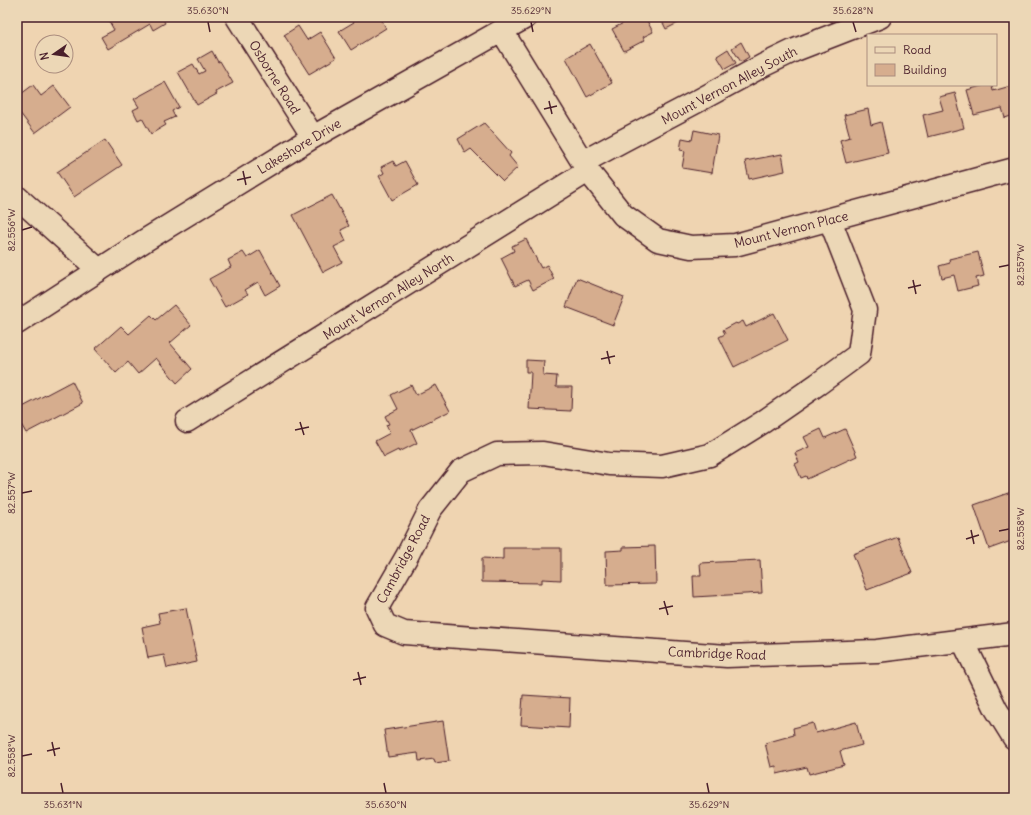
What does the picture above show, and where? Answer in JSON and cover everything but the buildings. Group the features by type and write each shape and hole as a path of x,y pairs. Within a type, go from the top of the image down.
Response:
{"street":[{"name":"Osborne Road","path":"237,17 313,137"},
{"name":"Mount Vernon Alley South","path":"585,167 622,141 764,64 795,50 880,17"},
{"name":"Lakeshore Drive","path":"17,323 144,241 313,137 523,18"},
{"name":"Mount Vernon Place","path":"502,31 585,167 623,215 658,240 691,247 735,245 1014,169"},
{"name":"Mount Vernon Alley North","path":"187,421 585,167"},
{"path":"17,197 99,270"},
{"name":"Cambridge Road","path":"830,220 865,310 859,354 764,422 710,455 662,466 609,464 543,453 497,454 461,471 430,510 407,556 377,608 385,624 404,632 726,656 877,651 1014,634"},
{"path":"963,640 996,709 1014,738"}]}
